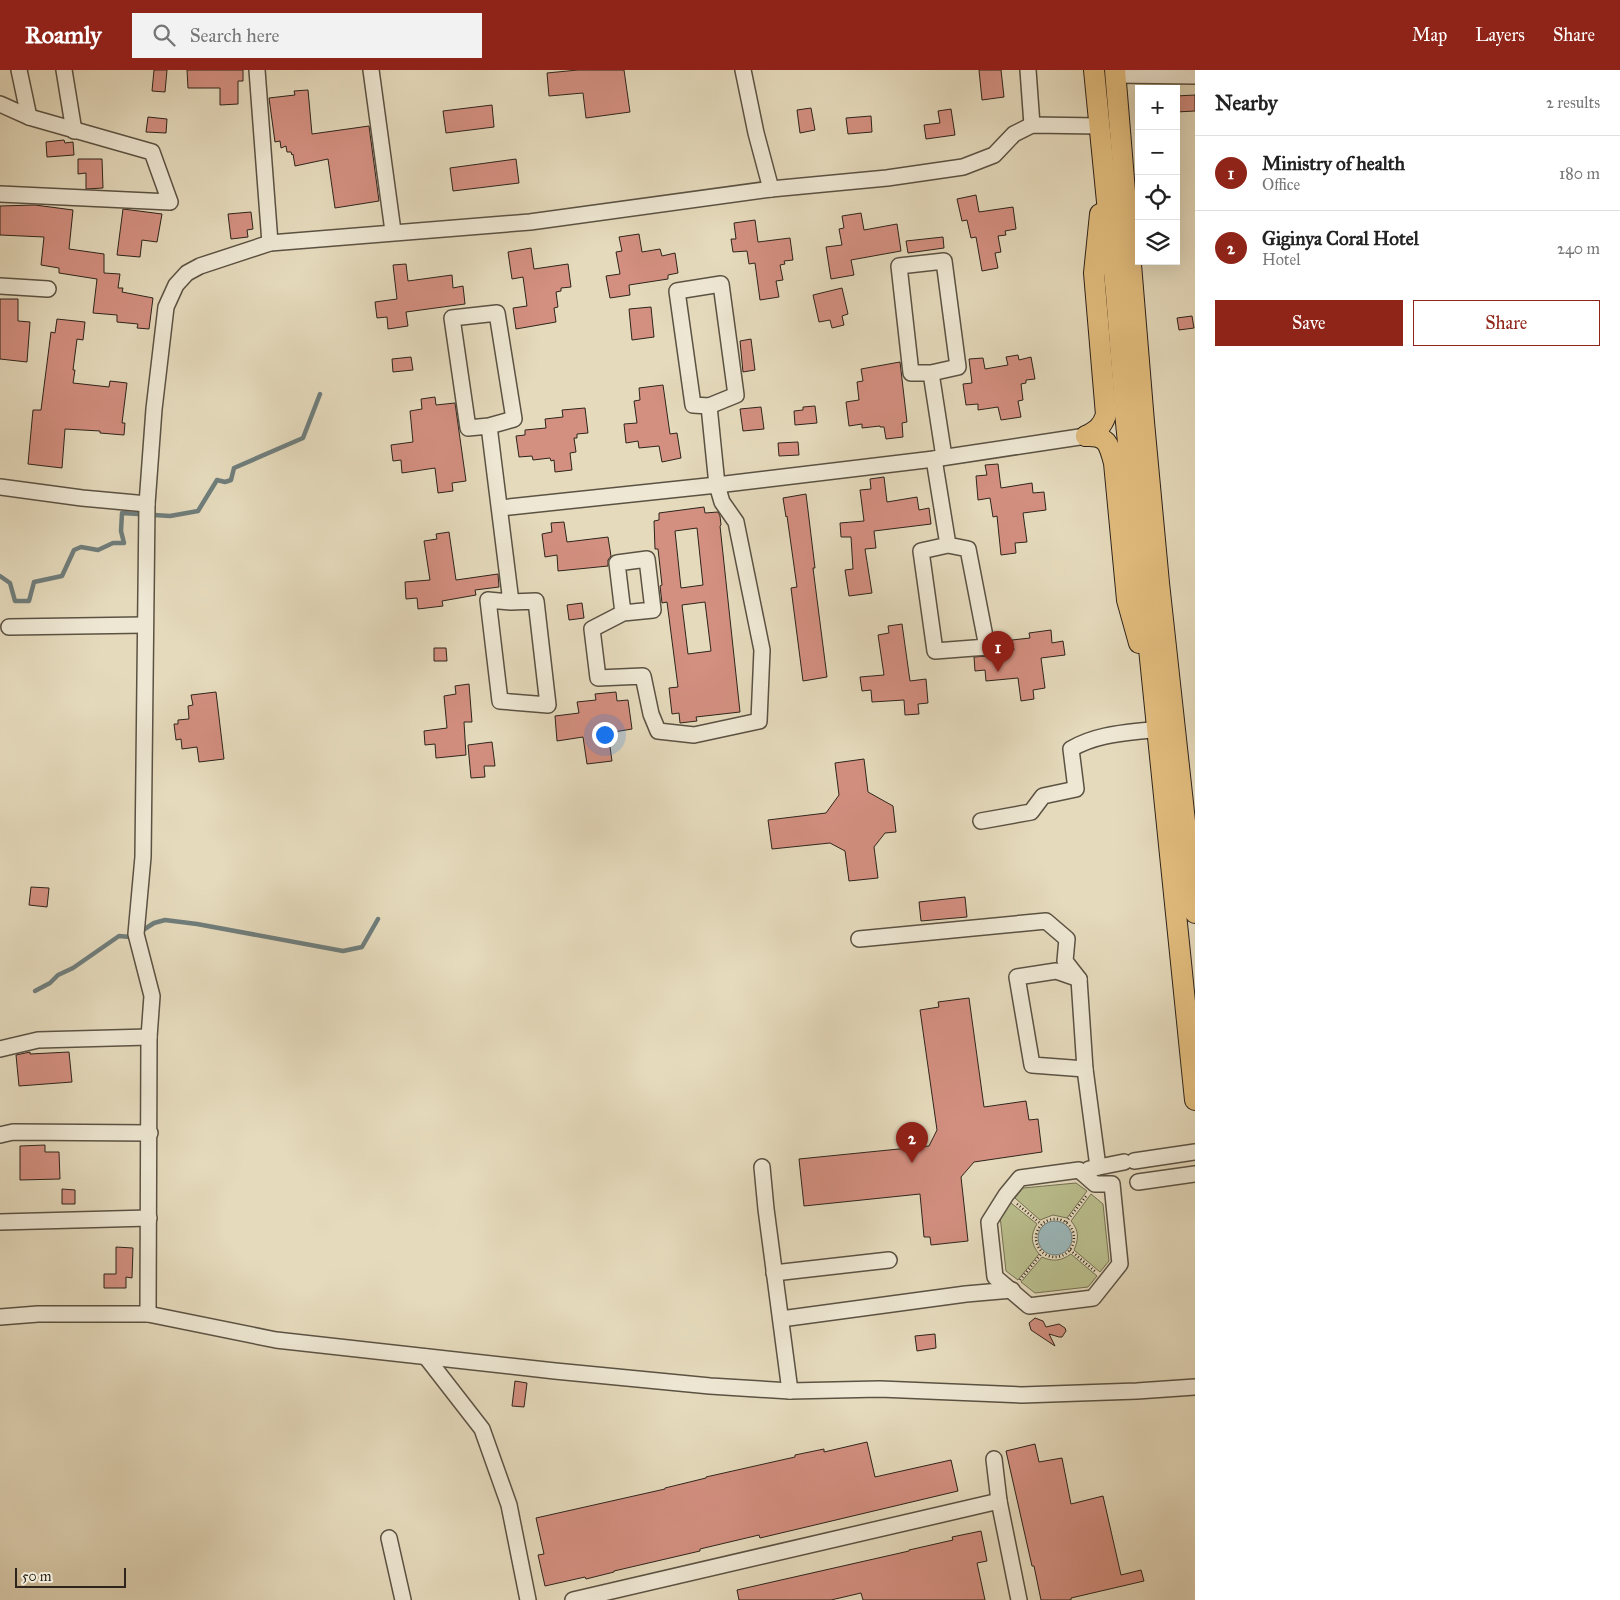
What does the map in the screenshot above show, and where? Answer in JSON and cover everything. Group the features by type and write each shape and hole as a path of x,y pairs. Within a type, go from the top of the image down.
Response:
{"main road":[{"path":"1094,70 1126,423 1195,1100"},
{"path":"1116,72 1145,431 1195,913"},
{"path":"1086,436 1098,430 1104,422 1106,415 1094,273 1104,168"},
{"path":"1086,436 1097,436 1105,440 1110,448 1114,463 1127,600 1153,691"}],"street":[{"path":"19,70 29,117"},
{"path":"64,70 74,131"},
{"path":"257,70 270,243"},
{"path":"371,70 393,231"},
{"path":"743,70 756,133 771,189"},
{"path":"1028,70 1032,125"},
{"path":"1116,72 1195,76"},
{"path":"0,104 29,117 152,152 170,202 0,194"},
{"path":"148,1314 152,996 136,934 143,857 148,504 154,409 166,307 176,285 187,273 200,266 270,243 393,231 530,222 771,189 887,178 963,167 994,155 1014,134 1032,125 1099,126"},
{"path":"944,261 958,367 931,373 911,373 899,266 944,261"},
{"path":"721,284 736,395 710,406 694,405 676,291 721,284"},
{"path":"0,286 48,289"},
{"path":"497,313 514,419 489,426 468,428 452,318 497,313"},
{"path":"931,373 948,546"},
{"path":"623,614 592,629 598,678 643,676 651,714 658,730 694,735 759,721 762,650 736,522 722,502 717,485 710,406"},
{"path":"489,426 511,602"},
{"path":"500,508 717,485 939,458 1086,436"},
{"path":"0,487 82,498 148,504"},
{"path":"948,546 968,549 988,647 935,651 921,550 948,546"},
{"path":"488,600 511,602 536,600 548,706 500,701 488,600"},
{"path":"9,628 145,625"},
{"path":"981,821 1031,812 1043,796 1076,789 1071,749 1083,742 1106,735 1158,729"},
{"path":"858,939 1046,921 1068,938 1065,960 1079,979 1085,1069 1098,1167"},
{"path":"1079,979 1056,971 1017,977 1032,1065 1085,1069"},
{"path":"0,1049 38,1040 150,1037"},
{"path":"0,1135 13,1132 150,1133"},
{"path":"1112,1184 1120,1264 1094,1298 1029,1306 995,1277 989,1222 1006,1195 1020,1178 1195,1152"},
{"path":"762,1167 790,1391"},
{"path":"1079,1170 1095,1184 1133,1182 1195,1174"},
{"path":"0,1222 149,1218"},
{"path":"774,1273 889,1260"},
{"path":"780,1319 966,1294 1012,1290"},
{"path":"0,1317 38,1314 148,1314 276,1340 710,1386 790,1391 880,1389 1022,1395 1195,1387"},
{"path":"426,1357 482,1429 509,1506 528,1600"},
{"path":"994,1459 999,1501 1019,1600"},
{"path":"573,1600 999,1501"},
{"path":"389,1538 403,1600"}],"path":[{"path":"1066,1222 1095,1184"},
{"path":"1006,1195 1041,1224"},
{"path":"1053,1218 1066,1222 1073,1230 1075,1236 1070,1250 1063,1256 1057,1257 1051,1257 1043,1253 1035,1240 1041,1224 1053,1218"},
{"path":"1070,1250 1107,1281"},
{"path":"1012,1290 1043,1253"}],"green space":[{"path":"1076,1183 1087,1191 1067,1218 1053,1215 1040,1220 1015,1198 1023,1188"},
{"path":"1091,1194 1103,1204 1109,1261 1100,1272 1074,1250 1077,1235 1076,1228 1071,1221"},
{"path":"1011,1203 1037,1224 1032,1239 1034,1247 1039,1254 1018,1280 1006,1271 1000,1216"},
{"path":"1071,1254 1097,1276 1088,1287 1035,1293 1021,1282 1042,1257 1057,1260"}],"water":[{"path":"1055,1221 1067,1226 1072,1238 1067,1250 1055,1255 1043,1250 1038,1238 1043,1226"}],"building":[{"path":"154,70 167,70 165,92 152,91"},
{"path":"187,70 243,70 243,81 238,81 238,104 220,105 220,88 188,88"},
{"path":"578,70 624,70 630,112 586,118 583,93 549,96 547,73"},
{"path":"979,70 1001,70 1004,97 982,100"},
{"path":"308,90 312,134 369,126 379,201 335,208 328,159 295,166 293,154 287,152 286,146 281,148 280,141 275,142 269,98 295,95 294,91"},
{"path":"1195,95 1195,111 1180,112 1180,96"},
{"path":"492,105 494,127 446,133 443,111"},
{"path":"811,108 815,130 800,133 797,110"},
{"path":"951,109 955,135 926,139 924,125 940,123 938,111"},
{"path":"871,116 872,132 848,134 846,118"},
{"path":"148,117 167,119 166,133 146,132"},
{"path":"64,140 65,143 73,142 74,155 47,157 46,142"},
{"path":"78,159 102,159 103,188 86,189 86,173 78,174"},
{"path":"516,159 519,183 453,191 450,168"},
{"path":"976,195 979,212 1013,207 1016,229 1005,231 1006,235 998,236 1001,252 995,253 998,268 982,271 976,237 971,238 967,220 962,221 957,199"},
{"path":"35,205 73,210 69,249 104,254 104,273 120,274 118,288 123,288 122,292 153,298 149,329 137,328 138,324 117,322 117,315 93,313 97,279 59,273 59,268 41,265 44,237 0,235 0,206"},
{"path":"123,209 162,214 157,242 142,240 140,257 117,255"},
{"path":"251,212 253,229 247,230 248,237 231,239 228,214"},
{"path":"861,213 864,230 897,224 901,251 851,260 854,275 831,279 826,247 842,245 839,229 844,228 842,216"},
{"path":"755,220 758,242 790,238 793,260 784,261 785,264 780,265 783,280 776,281 779,297 760,300 755,263 749,264 747,251 733,252 731,239 736,239 734,223"},
{"path":"639,234 642,252 660,249 662,256 675,253 678,273 668,275 668,279 629,285 630,295 610,298 606,276 620,274 616,252 622,251 619,237"},
{"path":"943,237 944,248 908,253 906,241"},
{"path":"531,248 534,269 568,264 571,287 561,288 561,291 556,292 558,307 554,308 556,322 516,329 513,308 527,306 523,277 512,279 508,252"},
{"path":"406,264 408,281 452,275 453,288 463,286 465,304 406,312 408,326 388,329 387,317 377,318 375,302 397,299 393,265"},
{"path":"842,288 848,314 842,316 844,325 832,328 830,320 819,322 813,295"},
{"path":"0,299 18,299 18,321 30,322 27,362 0,359"},
{"path":"651,307 654,337 632,340 629,309"},
{"path":"1192,316 1194,328 1179,330 1177,318"},
{"path":"57,319 85,322 83,340 77,339 73,383 109,387 110,381 127,383 122,423 125,423 124,435 100,433 100,431 65,429 62,468 28,464 33,410 41,410 51,332 55,333"},
{"path":"751,339 755,370 743,372 740,341"},
{"path":"1018,355 1019,360 1031,357 1035,379 1026,380 1026,383 1021,384 1023,400 1018,401 1021,417 1001,420 998,407 978,410 978,404 966,405 963,384 972,383 969,359 983,358 985,369 1008,365 1006,357"},
{"path":"411,357 413,370 393,372 392,359"},
{"path":"900,362 907,422 902,423 903,437 886,439 884,427 880,426 862,428 862,424 849,426 846,402 859,400 857,382 863,381 861,369"},
{"path":"663,385 670,434 677,433 681,458 662,462 659,446 639,448 638,441 626,443 624,424 637,423 634,401 640,400 639,388"},
{"path":"435,397 436,405 455,403 466,481 452,483 453,491 438,493 435,468 402,473 401,460 393,461 391,445 413,442 410,411 422,409 421,399"},
{"path":"815,406 817,423 795,425 794,411 803,410 803,407"},
{"path":"761,407 764,429 743,431 740,409"},
{"path":"585,408 588,433 577,434 577,438 574,438 576,452 570,453 572,470 555,472 554,460 551,461 550,458 533,460 532,456 519,457 516,436 525,435 525,430 546,428 545,419 563,417 562,410"},
{"path":"798,442 799,455 779,456 778,443"},
{"path":"998,464 1001,488 1032,483 1033,493 1044,492 1046,510 1023,513 1027,542 1015,543 1016,553 1001,555 997,516 993,517 990,498 978,500 976,476 987,475 985,465"},
{"path":"884,477 887,502 917,497 919,510 929,508 931,524 874,531 876,548 865,549 872,593 849,596 845,570 853,569 851,537 841,537 840,523 864,521 860,490 871,489 870,479"},
{"path":"806,494 827,677 803,681 791,588 797,587 783,498"},
{"path":"704,507 705,513 718,512 720,516 740,712 696,717 697,721 680,723 679,713 672,714 669,688 678,687 667,602 662,603 658,549 655,549 654,521 659,520 659,513","holes":["697,528 703,585 681,588 675,531","705,602 711,651 688,654 682,605"]},
{"path":"564,522 567,542 608,537 611,556 608,560 608,566 558,571 557,555 545,557 542,534 552,532 551,523"},
{"path":"449,532 456,580 498,574 499,587 475,590 476,595 442,601 443,606 418,609 417,598 406,599 405,582 430,580 424,541 437,539 436,534"},
{"path":"582,603 584,618 569,620 567,605"},
{"path":"902,624 910,681 926,679 928,703 918,704 919,714 905,715 904,700 872,702 871,690 862,691 860,677 884,675 878,635 889,633 888,626"},
{"path":"1051,630 1052,643 1063,641 1065,655 1041,658 1045,688 1033,690 1034,699 1021,701 1018,678 986,681 985,670 975,671 974,657 1014,650 1012,640 1030,638 1029,633"},
{"path":"434,648 446,648 447,661 434,661"},
{"path":"469,684 472,722 464,722 466,755 436,758 435,744 425,745 424,731 447,728 444,696 456,694 455,686"},
{"path":"216,692 224,759 199,762 197,747 182,749 181,739 176,740 174,724 178,724 178,720 189,719 188,706 193,705 191,695"},
{"path":"616,692 617,701 628,700 632,729 608,733 612,761 587,764 583,737 557,741 555,716 579,713 577,702 596,700 595,694"},
{"path":"492,742 495,766 484,766 485,777 471,778 468,745"},
{"path":"864,759 868,792 893,806 896,832 885,833 874,847 878,878 849,881 845,851 830,843 772,849 768,820 826,813 839,795 835,763"},
{"path":"31,887 49,888 47,907 29,905"},
{"path":"965,897 967,917 921,921 919,902"},
{"path":"969,998 984,1107 1026,1101 1029,1120 1038,1119 1042,1152 974,1162 961,1177 968,1241 931,1245 930,1237 924,1237 920,1194 804,1206 799,1159 929,1146 937,1130 920,1010 939,1007 938,1002"},
{"path":"30,1052 30,1054 69,1052 72,1082 19,1086 16,1055"},
{"path":"45,1145 45,1152 59,1152 60,1179 20,1180 20,1146"},
{"path":"62,1189 75,1190 75,1204 62,1204"},
{"path":"116,1247 133,1248 132,1278 126,1277 126,1288 104,1288 104,1274 116,1274"},
{"path":"1035,1318 1043,1321 1046,1327 1059,1324 1065,1328 1066,1331 1062,1337 1049,1334 1055,1346 1031,1330 1029,1323"},
{"path":"935,1334 936,1348 917,1351 915,1336"},
{"path":"515,1381 527,1383 524,1407 512,1406"},
{"path":"867,1442 875,1477 951,1460 958,1491 760,1538 759,1535 586,1579 585,1577 545,1586 538,1555 544,1554 536,1518 665,1489 706,1477 795,1457 795,1455 824,1449 824,1452"},
{"path":"1035,1444 1039,1462 1062,1458 1071,1504 1103,1496 1121,1575 1141,1570 1144,1581 1071,1598 1071,1600 1041,1600 1006,1451"},
{"path":"981,1531 987,1561 977,1563 985,1600 863,1600 861,1593 831,1600 739,1600 737,1590 909,1551 953,1540 952,1537"}],"waterway":[{"path":"0,576 10,583 15,601 29,601 34,582 62,576 74,550 81,547 98,550 113,543 124,543 121,531 122,513 170,516 198,511 217,480 225,482 231,480 234,468 303,438 320,394"},
{"path":"140,932 154,923 165,920 197,924 343,951 362,947 378,919"},
{"path":"35,991 50,983 58,975 73,968 119,936 133,936"}],"place":[{"name":"Ministry of health","path":"998,672"},
{"name":"Giginya Coral Hotel","path":"912,1163"}]}
